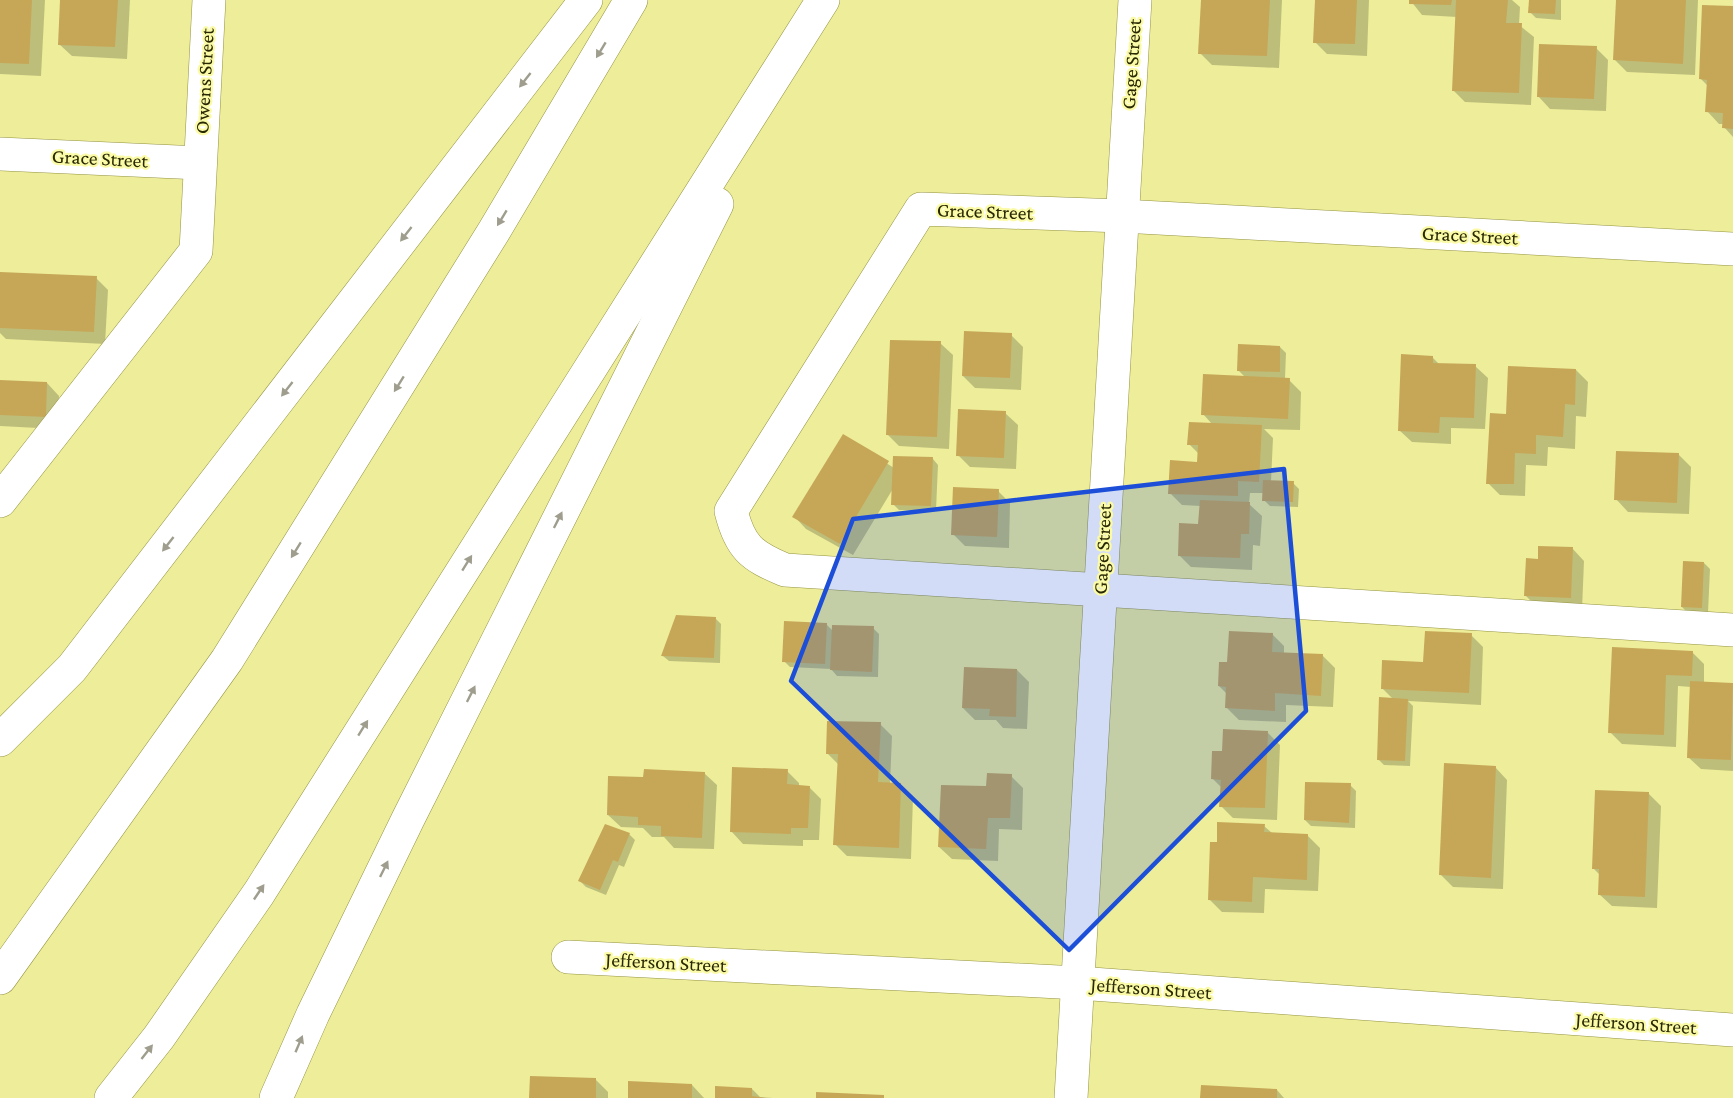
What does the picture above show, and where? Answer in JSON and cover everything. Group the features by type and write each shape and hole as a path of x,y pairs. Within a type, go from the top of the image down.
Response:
{"main road":[{"name":"Owens Street","path":"0,501 196,251 209,0"},
{"path":"0,740 72,668 586,0"},
{"path":"0,978 228,660 494,231 631,0"},
{"path":"111,1098 159,1036 259,893 823,0"},
{"name":"Gage Street","path":"1071,1098 1135,0"},
{"path":"276,1098 313,1014 408,819 801,35"},
{"name":"Grace Street","path":"0,153 200,163"},
{"name":"Grace Street","path":"1100,591 785,570 757,558 736,533 731,511 921,210 1122,216 1733,249"},
{"path":"1100,591 1733,630"},
{"name":"Jefferson Street","path":"568,957 1078,983 1733,1030"}],"highlighted area":[{"path":"1284,469 1306,711 1069,950 791,681 853,519"}],"building":[{"path":"0,0 32,0 29,64 0,63"},
{"path":"60,0 118,0 115,47 58,45"},
{"path":"1201,0 1270,0 1267,56 1198,54"},
{"path":"1315,0 1357,0 1355,44 1313,43"},
{"path":"1409,0 1452,0 1451,5 1409,4"},
{"path":"1456,0 1508,0 1506,23 1522,23 1519,93 1452,91"},
{"path":"1529,0 1556,0 1555,14 1528,13"},
{"path":"1616,0 1686,0 1683,64 1613,60"},
{"path":"1702,5 1733,6 1733,129 1722,128 1723,113 1705,112 1707,80 1699,79"},
{"path":"1539,44 1597,46 1594,99 1537,97"},
{"path":"0,272 97,276 94,332 0,328"},
{"path":"964,331 1012,333 1010,378 962,376"},
{"path":"890,340 941,341 937,437 886,435"},
{"path":"1238,344 1280,346 1280,372 1237,371"},
{"path":"1401,354 1433,356 1433,363 1476,364 1474,418 1440,417 1439,433 1398,431"},
{"path":"1508,366 1576,369 1575,405 1565,404 1563,437 1536,435 1536,454 1515,453 1514,484 1486,484 1490,413 1506,414"},
{"path":"1203,374 1290,378 1288,419 1201,415"},
{"path":"0,380 47,382 46,417 0,415"},
{"path":"958,409 1006,411 1004,458 956,456"},
{"path":"1189,422 1262,425 1259,482 1238,481 1238,496 1168,494 1170,460 1197,462 1198,445 1187,445"},
{"path":"843,434 889,461 840,544 792,517"},
{"path":"1616,451 1679,453 1677,503 1614,500"},
{"path":"893,456 933,457 931,506 891,505"},
{"path":"1263,480 1294,481 1293,502 1262,501"},
{"path":"953,487 999,489 997,537 951,535"},
{"path":"1200,500 1250,502 1249,534 1241,534 1240,558 1178,556 1179,523 1198,524"},
{"path":"1538,546 1573,547 1571,598 1524,596 1526,558 1538,559"},
{"path":"1683,561 1704,562 1702,608 1681,607"},
{"path":"676,615 716,617 714,658 661,656"},
{"path":"784,621 827,623 825,664 782,662"},
{"path":"832,625 874,626 872,672 830,670"},
{"path":"1229,631 1273,633 1272,652 1323,654 1321,696 1275,693 1275,711 1225,708 1226,687 1218,686 1219,662 1227,662"},
{"path":"1425,631 1472,633 1469,693 1381,689 1382,660 1423,662"},
{"path":"1612,647 1693,651 1692,676 1666,675 1664,735 1608,733"},
{"path":"964,667 1017,669 1016,717 989,716 990,709 962,708"},
{"path":"1690,681 1733,683 1731,760 1687,758"},
{"path":"1379,697 1408,699 1405,761 1377,760"},
{"path":"827,721 881,722 878,782 901,783 899,848 833,845 838,754 826,754"},
{"path":"1223,729 1268,731 1265,808 1219,807 1221,780 1211,779 1212,751 1222,751"},
{"path":"1444,763 1496,766 1491,878 1439,875"},
{"path":"732,767 788,769 787,784 810,786 808,828 791,828 791,834 730,832"},
{"path":"644,769 705,772 702,838 661,836 661,826 638,825 638,817 607,815 608,776 643,777"},
{"path":"987,773 1012,774 1010,818 988,818 986,849 938,847 941,785 986,786"},
{"path":"1305,782 1351,783 1349,823 1304,820"},
{"path":"1595,790 1649,792 1645,897 1598,895 1599,869 1592,869"},
{"path":"1217,822 1265,824 1264,832 1308,834 1307,880 1253,877 1252,902 1208,900 1210,842 1217,842"},
{"path":"605,824 630,833 618,862 613,860 600,890 578,881"},
{"path":"530,1076 596,1078 596,1098 529,1098"},
{"path":"628,1081 692,1084 692,1098 628,1098"},
{"path":"1201,1085 1277,1089 1277,1098 1200,1098"},
{"path":"715,1086 752,1088 752,1096 766,1098 715,1098"},
{"path":"816,1092 884,1095 884,1098 816,1098"}]}
